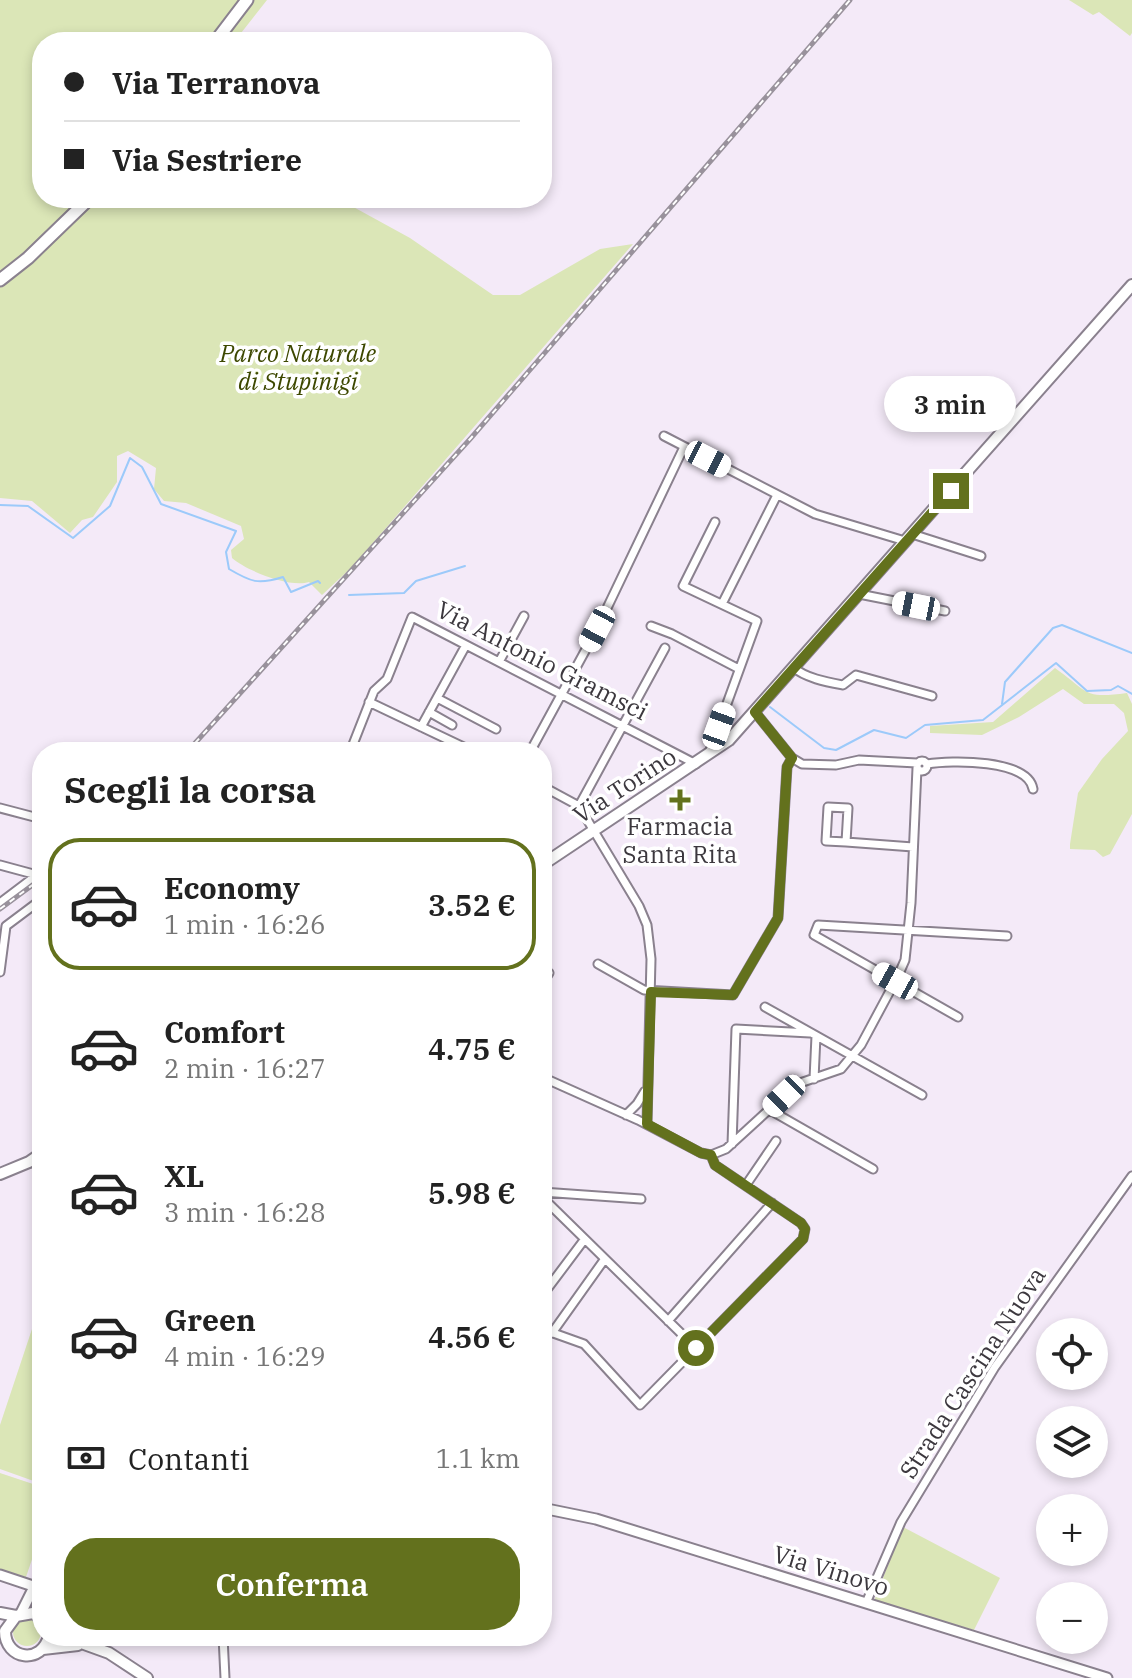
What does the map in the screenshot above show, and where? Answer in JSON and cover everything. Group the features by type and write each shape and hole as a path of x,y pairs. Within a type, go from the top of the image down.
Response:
{"main road":[{"path":"223,32 247,0"},
{"path":"0,280 28,258 80,208"},
{"name":"Via Torino","path":"552,859 729,740 1132,285"},
{"path":"0,1174 32,1160"},
{"path":"0,1613 32,1613"},
{"path":"19,1614 7,1625 3,1634 11,1649 23,1656 30,1656 56,1646"},
{"path":"87,1646 109,1653 147,1678"}],"street":[{"path":"664,436 823,517 981,556"},
{"path":"536,742 597,629 684,447"},
{"path":"722,604 777,495"},
{"path":"708,755 757,621 683,586 715,522"},
{"path":"859,594 945,611"},
{"path":"499,662 524,616"},
{"name":"Via Antonio Gramsci","path":"369,702 374,691 387,679 412,617 696,764"},
{"path":"651,626 739,669"},
{"path":"421,727 466,645"},
{"path":"579,806 665,648"},
{"path":"793,667 799,673 826,682 843,685 856,675 932,696"},
{"path":"437,698 496,729"},
{"path":"354,742 369,702 453,742"},
{"path":"429,712 452,725"},
{"path":"755,712 792,758 802,764 831,765 859,760 921,767 1008,766 1028,777 1033,789"},
{"path":"598,964 651,992 733,995 778,918 787,767 792,758"},
{"path":"552,1082 711,1155 732,1144 797,1084 836,1072 853,1056 905,960 916,784 921,767"},
{"path":"552,791 579,806 647,925 651,959 647,1124"},
{"path":"846,842 848,808 828,807 826,841 913,847"},
{"path":"0,808 32,816"},
{"path":"0,865 32,871"},
{"path":"0,903 32,879"},
{"path":"0,972 3,927 32,906"},
{"path":"958,1017 814,935 818,925 1007,936"},
{"path":"765,1007 922,1095"},
{"path":"732,1144 736,1029 813,1034"},
{"path":"813,1034 814,1079"},
{"path":"626,1115 646,1089"},
{"path":"770,1110 873,1169"},
{"path":"746,1185 776,1141"},
{"path":"604,1260 552,1333 584,1344 640,1405 803,1239 805,1229 801,1223 715,1165 711,1155"},
{"name":"Strada Cascina Nuova","path":"866,1603 901,1522 995,1367 1132,1176"},
{"path":"552,1195 641,1199"},
{"path":"668,1321 772,1203"},
{"path":"552,1205 604,1260 696,1348"},
{"path":"552,1283 584,1240"},
{"name":"Via Vinovo","path":"552,1510 596,1519 1107,1678"},
{"path":"0,1575 32,1586"},
{"path":"19,1614 32,1598"},
{"path":"223,1646 225,1678"}],"green space":[{"name":"Parco Naturale di Stupinigi","path":"0,0 267,0 242,32 32,32 32,208 355,208 410,238 493,295 520,295 600,249 633,244 352,567 322,595 309,582 291,583 269,577 232,558 231,550 244,539 241,526 186,503 164,501 154,489 156,468 128,451 117,456 117,482 93,517 82,520 70,533 32,501 0,498"},
{"path":"1069,0 1132,0 1132,33 1130,36 1099,12 1093,15"},
{"path":"1055,668 1087,692 1102,695 1127,693 1132,704 1132,814 1110,854 1103,857 1095,850 1070,849 1070,844 1078,793 1102,759 1128,731 1124,713 1114,704 1084,704 1063,689 1019,717 982,735 930,733 930,726 993,722"},
{"path":"32,1329 32,1480 0,1469 0,1425"},
{"path":"0,1473 32,1484 32,1559 26,1577 0,1569"},
{"path":"903,1527 1000,1578 974,1630 874,1601"},
{"path":"32,1619 32,1645 27,1646 17,1642 13,1632 17,1622"}],"waterway":[{"path":"0,505 28,506 73,538 110,506 130,458 142,467 161,504 236,531 226,552 229,569 255,581 283,577 291,592 318,581 320,583"},
{"path":"349,595 404,593 416,581 465,566"},
{"path":"1002,704 1005,682 1053,628 1062,625 1132,653"},
{"path":"770,707 824,748 836,750 874,730 906,738 925,725 983,720 1056,663 1087,691 1111,690 1118,686 1132,694"}],"railway":[{"path":"196,742 471,438 850,0"},
{"path":"0,909 32,885"}],"place":[{"name":"Farmacia Santa Rita","path":"680,800"}],"route":[{"path":"696,1348 803,1239 805,1229 801,1223 715,1165 711,1155 705,1155 647,1124 651,992 733,995 778,918 787,767 792,758 755,712 951,491"}]}
